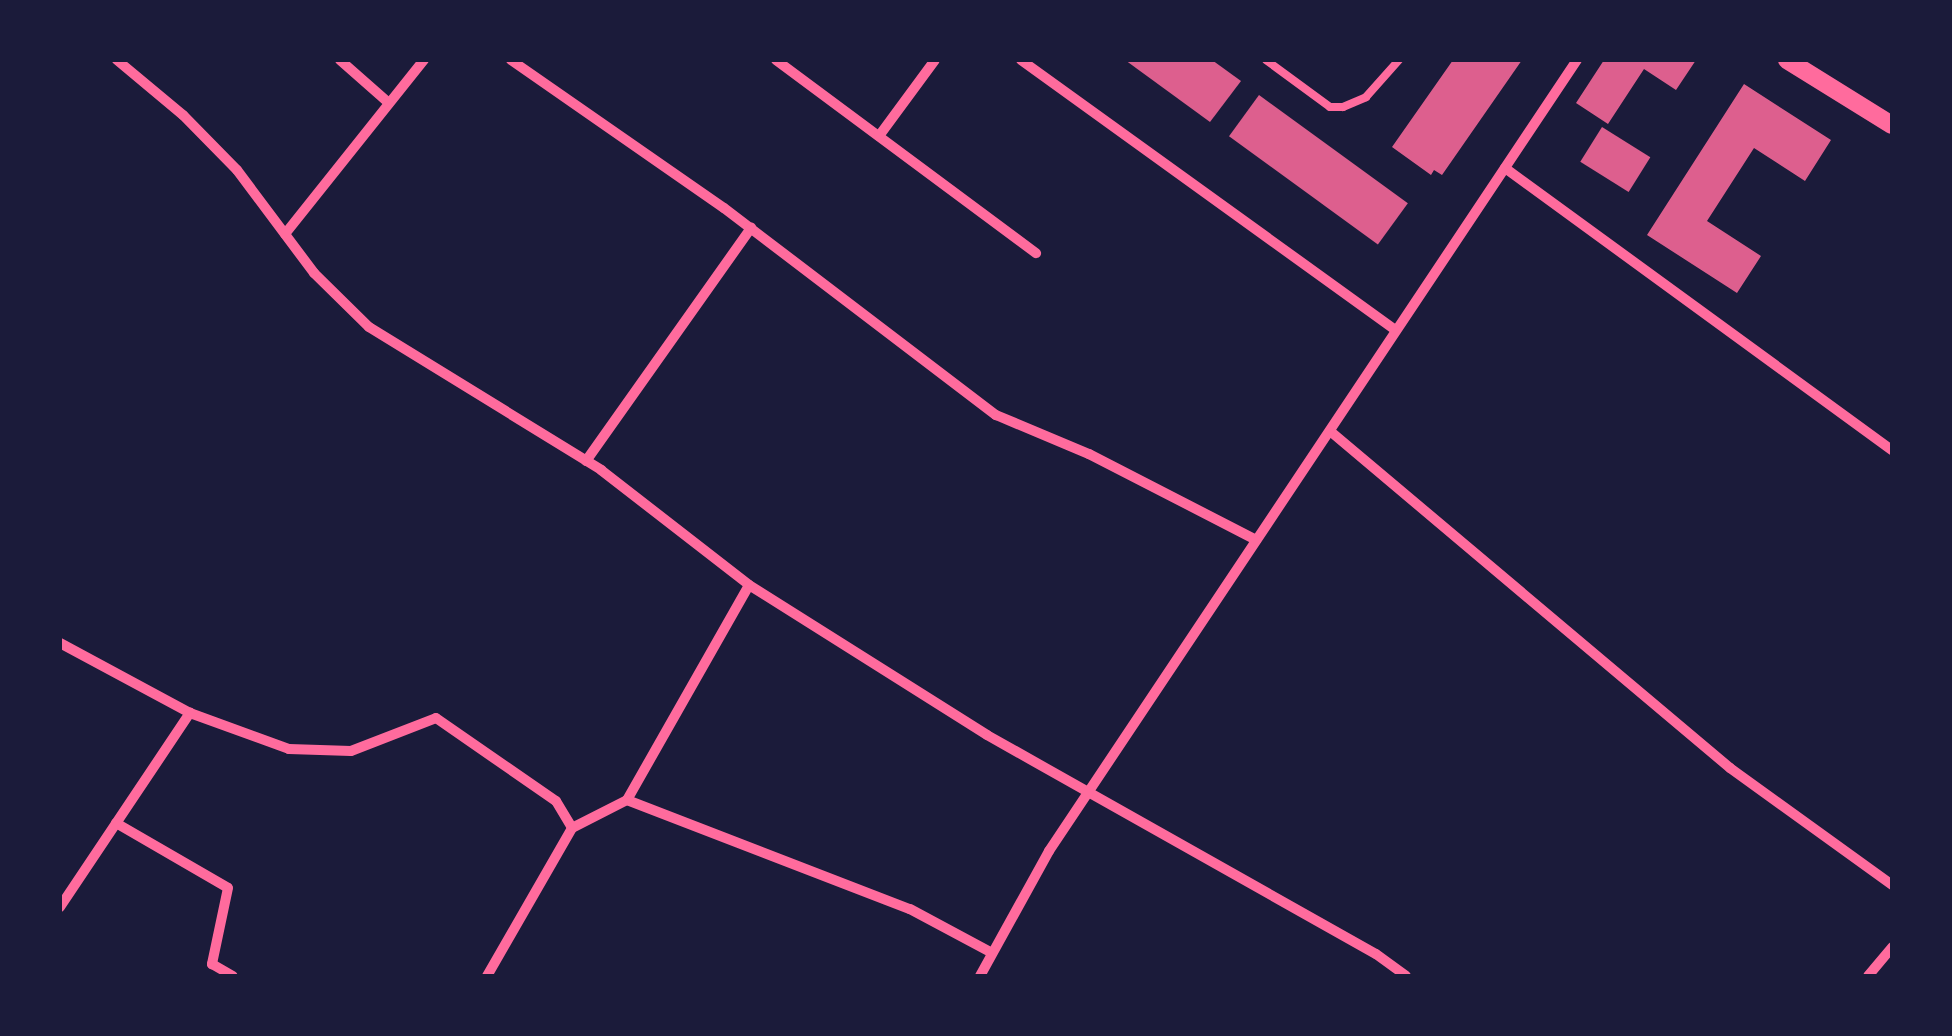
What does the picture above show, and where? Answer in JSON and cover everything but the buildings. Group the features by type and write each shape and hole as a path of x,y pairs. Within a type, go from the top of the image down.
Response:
{"street":[{"path":"117,60 211,142 314,273 370,327 586,461 749,586 987,735 1376,954 1406,976"},
{"path":"340,60 389,103"},
{"path":"285,234 424,60"},
{"path":"511,60 750,228 996,414 1089,454 1256,540"},
{"path":"776,60 1036,253"},
{"path":"878,136 935,60"},
{"path":"1020,60 1396,330"},
{"path":"980,976 1049,852 1088,792 1577,60"},
{"path":"1787,60 1892,125"},
{"path":"1505,168 1892,450"},
{"path":"586,461 750,228"},
{"path":"1330,431 1730,768 1892,885"},
{"path":"487,976 572,828 627,800 749,586"},
{"path":"60,643 190,713 266,742 313,752 351,751 436,718 556,802 572,828"},
{"path":"60,907 190,713"},
{"path":"627,800 910,909 992,953"},
{"path":"116,824 228,888 212,964 233,976"},
{"path":"1868,976 1892,946"}],"lane":[{"path":"1266,60 1330,107 1343,107 1366,98 1399,60"}]}
